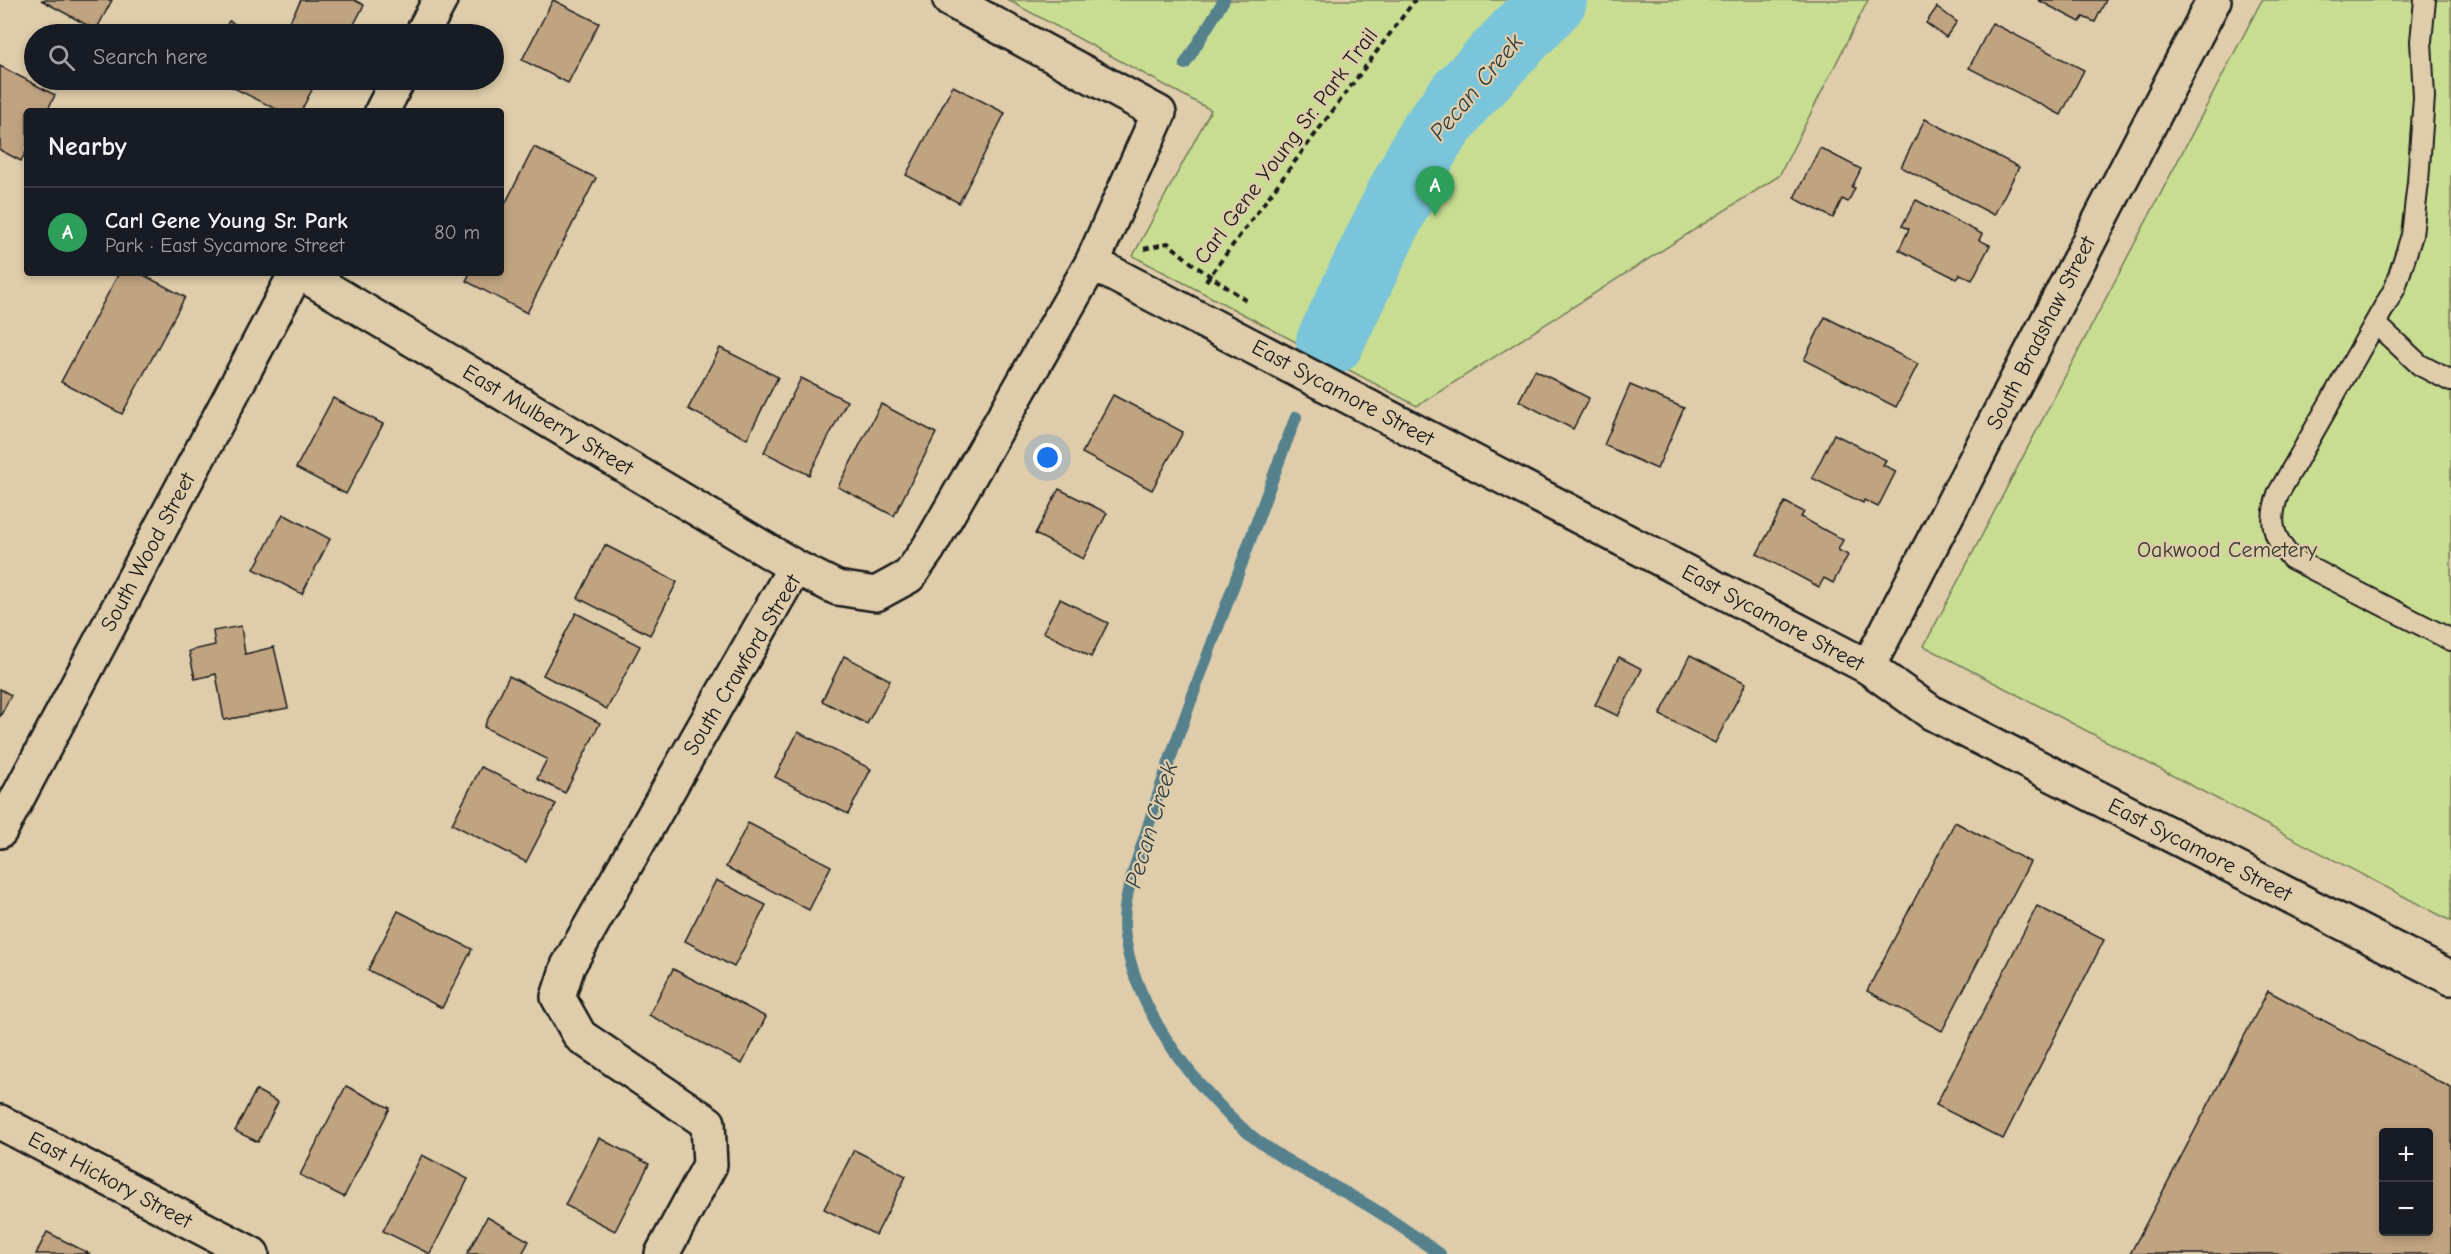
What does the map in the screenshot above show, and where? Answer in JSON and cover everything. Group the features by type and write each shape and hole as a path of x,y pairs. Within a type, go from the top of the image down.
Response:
{"street":[{"path":"427,24 440,0"},
{"name":"South Crawford Street","path":"662,1254 710,1165 708,1123 580,1036 558,997 568,966 795,567 837,588 876,594 909,576 928,549 1092,263 1159,113 950,0"},
{"name":"South Bradshaw Street","path":"1868,667 2214,0"},
{"path":"383,108 393,90"},
{"name":"East Sycamore Street","path":"1092,263 1868,667 1932,713 2451,978"},
{"name":"South Wood Street","path":"0,831 294,276"},
{"name":"East Mulberry Street","path":"306,276 795,567"},
{"name":"East Hickory Street","path":"0,1122 252,1254"}],"lane":[{"path":"2425,0 2421,41 2422,119 2412,235 2396,288 2278,494 2273,509 2273,525 2278,543 2292,558 2451,640"},
{"path":"2376,324 2420,365 2451,381"}],"path":[{"name":"Carl Gene Young Sr. Park Trail","path":"1185,311 1415,0"},
{"path":"1106,232 1140,250 1168,243 1210,276"}],"green space":[{"path":"1008,0 1868,0 1779,176 1417,406 1133,256 1211,110"},
{"name":"Oakwood Cemetery","path":"2262,0 2451,0 2451,921 1924,646"}],"building":[{"path":"41,0 112,0 99,24 85,24"},
{"path":"301,0 354,0 364,5 354,24 289,24"},
{"path":"553,0 599,23 568,83 522,60"},
{"path":"2038,0 2106,0 2095,22 2083,17 2080,22"},
{"path":"1937,7 1957,22 1946,37 1926,23"},
{"path":"1992,23 2084,70 2061,115 1969,68"},
{"path":"0,66 24,79 24,90 46,90 55,95 48,108 24,108 24,156 21,161 0,150"},
{"path":"953,86 1005,113 959,203 906,175"},
{"path":"238,90 312,90 303,108 274,108"},
{"path":"1925,119 2019,167 1994,215 1901,167"},
{"path":"534,147 596,178 527,313 466,281 468,276 504,276 504,206"},
{"path":"1820,148 1861,169 1848,202 1842,199 1833,218 1794,198"},
{"path":"1916,200 1982,234 1979,240 1990,245 1972,280 1960,274 1957,279 1899,250 1909,229 1902,226"},
{"path":"117,276 146,276 185,297 122,414 61,382"},
{"path":"1825,317 1918,364 1896,407 1804,360"},
{"path":"720,348 778,377 747,439 688,409"},
{"path":"1535,370 1589,398 1573,429 1519,401"},
{"path":"801,378 847,401 809,475 764,452"},
{"path":"1630,385 1684,408 1657,469 1604,445"},
{"path":"1113,395 1183,432 1152,490 1082,453"},
{"path":"333,398 383,424 346,494 296,468"},
{"path":"881,404 936,433 894,516 838,487"},
{"path":"1834,434 1886,460 1883,465 1896,471 1878,507 1864,500 1863,503 1812,478"},
{"path":"1059,489 1107,513 1083,559 1035,534"},
{"path":"1785,502 1804,512 1801,517 1843,540 1838,550 1848,555 1833,583 1824,578 1819,587 1757,554"},
{"path":"283,514 330,539 302,594 254,569"},
{"path":"605,545 677,582 650,635 578,598"},
{"path":"1060,599 1108,623 1091,657 1043,632"},
{"path":"576,613 640,646 607,709 543,675"},
{"path":"241,626 245,654 274,647 288,708 224,720 216,674 195,679 189,651 215,645 213,631"},
{"path":"1690,655 1746,683 1715,743 1660,715"},
{"path":"844,656 890,680 867,724 822,701"},
{"path":"1619,657 1642,669 1618,716 1595,705"},
{"path":"509,676 600,723 565,793 537,779 547,759 484,727"},
{"path":"0,689 11,695 0,717"},
{"path":"798,732 871,769 848,814 775,777"},
{"path":"481,767 556,804 526,862 452,824"},
{"path":"1955,822 2030,862 1942,1031 1867,991"},
{"path":"748,823 831,866 809,910 726,867"},
{"path":"716,880 766,905 734,967 685,941"},
{"path":"2037,906 2104,940 2003,1139 1936,1105"},
{"path":"398,911 472,949 442,1008 368,970"},
{"path":"673,969 766,1017 742,1064 649,1015"},
{"path":"2268,991 2451,1088 2451,1254 2130,1254"},
{"path":"346,1086 390,1108 344,1197 300,1175"},
{"path":"256,1090 278,1102 258,1142 235,1131"},
{"path":"599,1138 649,1164 615,1231 565,1205"},
{"path":"854,1150 906,1176 876,1235 824,1209"},
{"path":"422,1155 468,1179 430,1254 383,1231"},
{"path":"487,1217 529,1241 522,1254 467,1254"},
{"path":"47,1232 90,1254 36,1254"}],"waterway":[{"path":"1185,64 1224,0"},
{"name":"Pecan Creek","path":"1330,342 1401,193 1430,138 1460,98 1553,0"},
{"name":"Pecan Creek","path":"1296,417 1163,780 1130,884 1125,910 1125,937 1131,964 1152,1015 1183,1063 1220,1106 1239,1125 1266,1146 1377,1211 1440,1254"}],"place":[{"name":"Carl Gene Young Sr. Park","path":"1435,216"}]}
